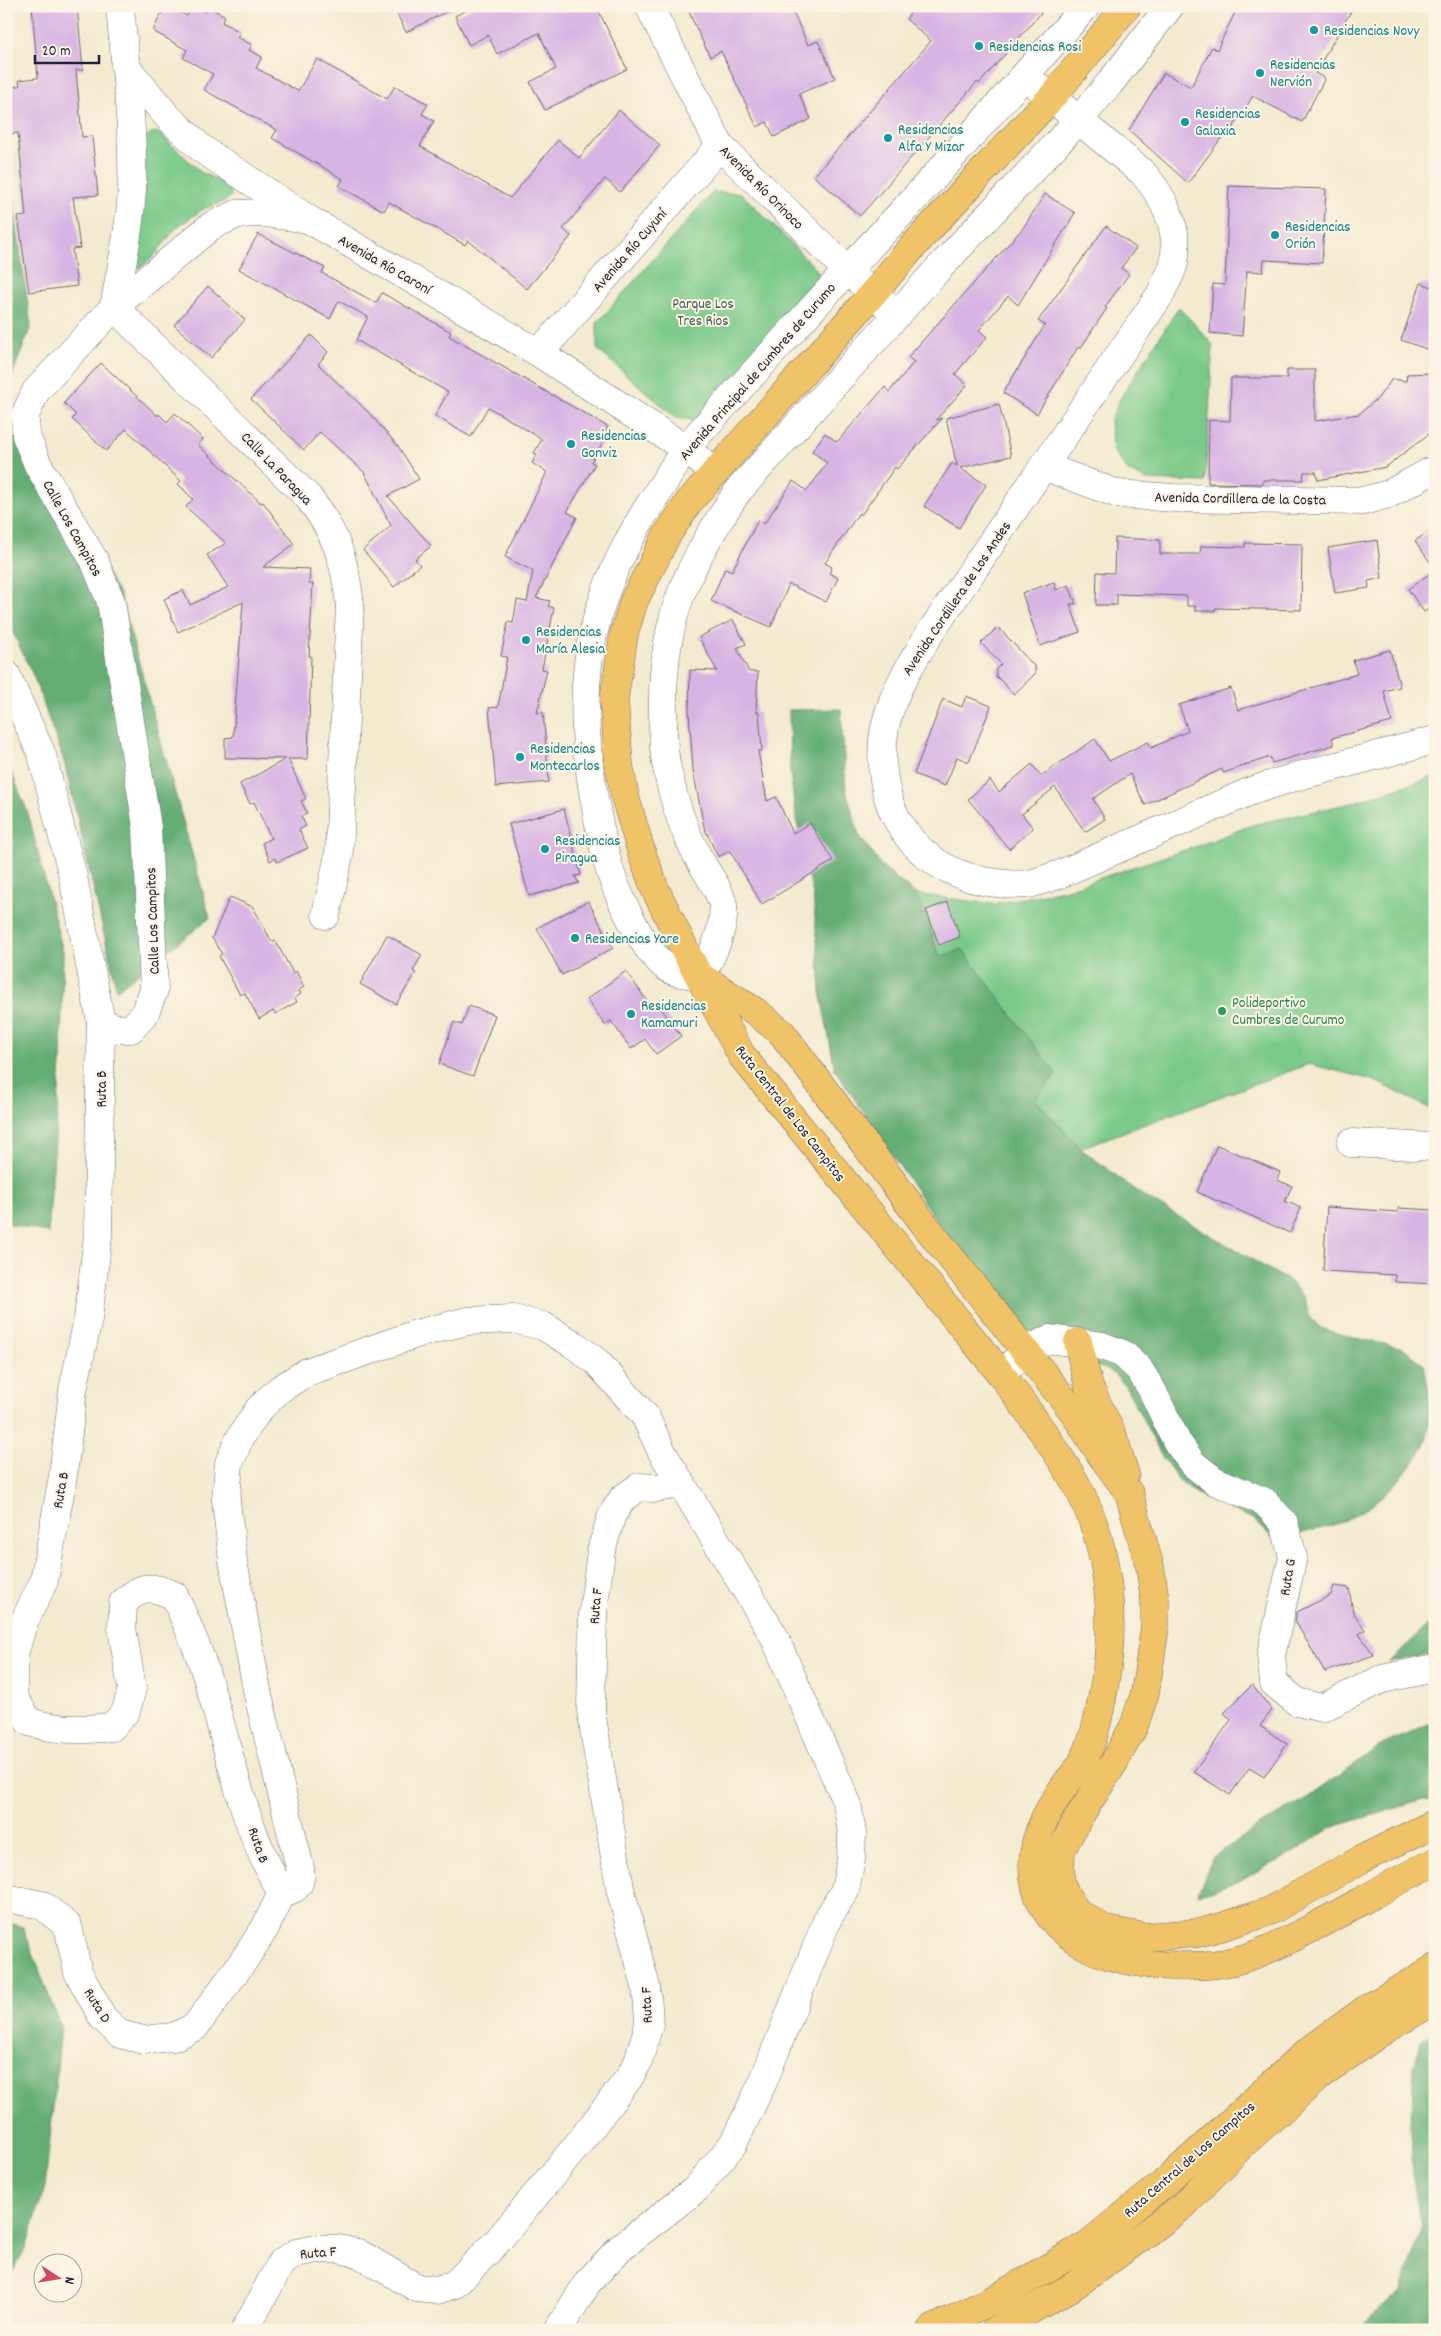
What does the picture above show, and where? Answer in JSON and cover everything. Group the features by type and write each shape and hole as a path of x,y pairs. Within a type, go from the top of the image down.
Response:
{"main road":[{"path":"1127,6 1051,98 872,293 856,314 689,502 667,535 634,601 624,634 614,699 619,764 633,828 655,889 700,976 756,1012 782,1033 925,1225 1073,1411 1101,1455 1129,1492"},
{"name":"Ruta Central de Los Campitos","path":"700,976 742,1056 1001,1374 1041,1427 1077,1486 1095,1530 1110,1602 1111,1623 1107,1673 1095,1727 1083,1761 1048,1809 1036,1841 1033,1863 1034,1883 1038,1900 1055,1923 1086,1948 1132,1962 1180,1966 1233,1962 1302,1934 1435,1862"},
{"path":"1078,1342 1089,1387 1112,1434 1150,1567 1155,1600 1155,1628 1145,1693 1134,1726 1115,1761 1072,1828 1061,1850 1060,1881 1077,1912 1106,1930 1134,1936 1171,1936 1213,1929 1270,1911 1362,1860 1435,1823"},
{"name":"Ruta Central de Los Campitos","path":"931,2330 996,2298 1087,2245 1163,2184 1306,2053 1365,2010 1435,1968"},
{"name":"Ruta Central de Los Campitos","path":"995,2330 1072,2286 1150,2231 1184,2204 1242,2145 1316,2079 1378,2034 1435,2000"}],"street":[{"path":"114,307 127,234 132,190 132,145 120,6"},
{"name":"Avenida Río Orinoco","path":"649,6 720,146 847,270 898,315"},
{"name":"Avenida Principal de Cumbres de Curumo","path":"700,976 677,973 666,967 653,955 638,932 624,904 606,860 589,768 584,704 585,677 590,650 606,588 641,518 686,449 1025,76 1086,6"},
{"path":"700,976 711,959 719,936 723,906 714,884 683,825 667,771 664,734 663,673 672,616 693,564 710,531 738,491 1078,121 1110,84 1170,6"},
{"name":"Avenida Río Caroní","path":"125,66 167,116 202,149 308,219 539,353 686,449 714,472"},
{"name":"Avenida Cordillera de Los Andes","path":"1025,76 1143,173 1159,192 1168,211 1174,234 1174,263 1160,295 930,633 901,680 889,711 884,740 883,780 893,813 909,839 929,859 961,876 994,883 1028,884 1058,875 1251,791 1295,777 1435,740"},
{"name":"Avenida Río Cuyuní","path":"539,353 720,146"},
{"name":"Calle Los Campitos","path":"100,1022 118,1029 131,1029 144,1015 154,990 147,827 111,602 94,560 38,465 26,436 25,415 36,391 114,307 211,226 237,214 264,212 308,219"},
{"name":"Calle La Paragua","path":"114,307 308,497 326,520 338,545 346,571 350,604 339,855 326,915"},
{"name":"Avenida Cordillera de la Costa","path":"1043,466 1118,494 1174,498 1363,501 1388,494 1435,469"},
{"name":"Ruta B","path":"6,674 42,756 73,877 100,1022 98,1236 88,1319 73,1390 63,1476 44,1581 24,1624 13,1658 13,1696 29,1722 52,1729 83,1730 112,1727 126,1711 132,1689 122,1628 123,1603 136,1591 152,1587 174,1595 202,1662 229,1758 267,1868 282,1893"},
{"path":"1351,1143 1435,1147"},
{"path":"282,1893 294,1890 301,1881 300,1868 258,1695 234,1561 226,1500 230,1463 240,1438 259,1409 280,1389 308,1372 437,1328 467,1321 513,1319 543,1326 573,1344 597,1362 645,1416 662,1452 774,1636 847,1803 852,1833 851,1859 845,1890 828,1918 763,2082 733,2144 696,2189 620,2248 588,2282 558,2330"},
{"name":"Ruta G","path":"1001,1374 1025,1352 1049,1339 1102,1346 1123,1354 1139,1369 1177,1442 1193,1464 1216,1482 1265,1502 1284,1523 1293,1557 1271,1655 1274,1683 1297,1702 1322,1708 1382,1679 1435,1668"},
{"name":"Ruta F","path":"246,2330 281,2263 296,2253 316,2249 338,2249 358,2253 417,2288 437,2290 455,2284 476,2266 495,2244 630,2078 638,2062 649,2024 648,2006 646,1986 620,1888 591,1711 593,1613 601,1551 612,1514 623,1498 639,1487 656,1488 682,1484"},
{"name":"Ruta D","path":"6,1898 42,1905 68,1926 78,1972 103,2018 120,2034 143,2040 173,2038 195,2027 265,1928 282,1893"}],"green space":[{"path":"158,132 202,173 226,184 231,196 226,201 205,208 177,227 152,258 140,268 134,265 146,181 145,138 151,133"},
{"path":"6,152 31,326 6,392"},
{"name":"Parque Los Tres Rios","path":"713,192 741,193 818,271 815,292 701,421 676,418 597,349 597,323"},
{"path":"1179,307 1213,345 1205,482 1147,480 1128,471 1113,450 1110,422 1121,397"},
{"path":"6,406 120,595 210,918 117,990 64,761 33,675 6,618"},
{"path":"841,709 846,790 859,835 883,868 916,894 940,957 962,949 1056,1074 1035,1099 1080,1148 1145,1197 1289,1281 1304,1297 1309,1315 1318,1327 1350,1337 1404,1348 1423,1364 1428,1384 1430,1416 1427,1437 1423,1447 1400,1479 1379,1499 1357,1515 1329,1526 1275,1539 1251,1518 1201,1497 1179,1480 1163,1458 1125,1385 1109,1370 1050,1352 1015,1351 987,1296 835,1070 822,1001 813,894 797,822 790,773 789,710"},
{"path":"6,759 28,813 63,952 61,1064 48,1233 6,1223"},
{"name":"Polideportivo Cumbres de Curumo","path":"1435,776 1435,1111 1373,1080 1309,1064 1080,1148 1035,1099 1056,1074 940,957 916,894 992,904 1064,890 1200,845 1252,825 1352,803"},
{"path":"1435,1617 1435,1652 1390,1663"},
{"path":"1435,1721 1435,1801 1423,1800 1330,1828 1288,1856 1234,1883 1197,1895 1213,1857 1265,1822 1304,1800 1380,1746"},
{"path":"6,1922 23,1927 61,2028 45,2187 26,2249 6,2283"},
{"path":"1435,2033 1435,2330 1361,2330 1366,2321 1400,2293 1422,2229 1413,2178 1411,2128 1414,2067 1421,2041"}],"building":[{"path":"32,6 77,6 83,70 76,70 82,137 92,136 98,195 73,197 80,248 72,249 77,286 29,292 18,217 26,216 18,133 9,134 6,87 20,86 19,80 38,78"},
{"path":"192,6 206,12 209,7 225,16 222,22 240,32 237,37 252,45 249,50 262,57 256,68 298,91 317,59 387,99 395,86 428,104 422,114 434,121 420,146 510,198 558,140 579,158 619,110 660,145 620,192 605,179 563,229 571,236 527,289 468,240 465,245 389,202 384,211 339,186 343,179 272,138 277,130 204,90 213,74 183,58 187,50 153,31 164,8 171,8 187,16"},
{"path":"393,6 458,6 406,32"},
{"path":"475,6 596,6 627,69 545,110 530,82 556,69 539,33 497,54 488,35 469,45 455,16"},
{"path":"686,6 790,6 808,45 818,41 835,78 799,94 811,119 774,137 767,122 757,127 721,51 710,57"},
{"path":"916,6 1047,6 979,84 977,82 860,216 814,176 931,41 906,19"},
{"path":"1238,6 1354,6 1315,73 1325,78 1302,122 1253,96 1231,131 1231,125 1188,183 1129,130 1164,73 1191,87 1212,47 1217,50"},
{"name":"Residencias Orión","path":"1229,186 1326,189 1322,263 1264,260 1263,272 1247,271 1242,336 1210,333 1213,284 1225,285"},
{"path":"1045,194 1075,213 1018,305 1008,296 979,330 987,337 955,374 967,385 936,420 942,418 897,469 895,467 861,515 859,513 825,563 832,567 829,573 838,578 826,602 789,584 771,627 711,601 725,568 732,571 758,520 764,524 793,481 807,491 827,463 812,451 825,433 837,442 885,387 889,392 914,362 908,357 1023,228"},
{"path":"1106,226 1136,248 1121,268 1129,274 1105,307 1107,308 1080,349 1078,347 1037,414 1003,393 1045,325 1038,321"},
{"path":"258,234 325,268 322,273 376,303 382,293 451,332 449,336 608,427 605,431 608,434 591,462 595,464 567,512 577,517 536,598 550,601 548,606 554,608 542,669 547,670 537,713 543,712 549,782 496,787 489,708 498,707 507,657 501,656 508,622 513,623 517,600 527,602 533,571 505,557 547,472 532,463 537,454 534,453 542,439 488,407 471,437 435,416 448,392 356,340 368,317 339,301 330,319 239,269"},
{"path":"1421,283 1435,288 1435,352 1401,340"},
{"path":"208,286 245,320 211,358 174,325"},
{"path":"311,335 328,352 318,364 369,413 398,446 419,479 388,496 431,546 415,559 420,565 394,587 363,550 391,526 364,472 320,432 304,450 251,399"},
{"path":"101,363 158,416 159,414 167,422 175,413 203,439 198,445 261,503 263,502 294,544 263,567 310,569 309,584 313,584 309,656 311,656 308,759 288,759 306,799 301,801 307,813 301,816 306,826 299,830 308,848 277,862 275,858 270,861 262,843 271,838 254,802 250,804 240,784 286,759 225,758 225,738 233,737 243,602 178,632 164,599 183,590 190,605 228,587 207,555 226,543 186,507 193,499 178,484 181,481 126,429 106,451 72,419 76,415 64,403"},
{"path":"1287,370 1315,370 1315,421 1359,414 1378,398 1392,379 1406,381 1407,374 1435,373 1435,429 1386,467 1318,480 1316,472 1304,472 1303,480 1263,480 1263,484 1208,483 1209,420 1230,421 1231,378 1287,378"},
{"path":"999,404 1011,456 960,468 986,485 959,528 924,506 952,463 957,466 946,418"},
{"path":"1435,527 1435,569 1415,541"},
{"path":"1115,538 1160,540 1160,554 1200,554 1201,546 1245,547 1245,543 1302,544 1301,610 1215,608 1215,611 1195,611 1195,606 1187,606 1187,596 1117,594 1117,605 1096,605 1097,572 1114,573"},
{"path":"1377,540 1382,578 1368,581 1369,588 1335,593 1328,548"},
{"path":"1435,570 1435,605 1424,612 1408,589"},
{"path":"1054,582 1056,590 1069,585 1076,604 1070,604 1080,632 1040,646 1022,593"},
{"path":"733,620 746,644 737,648 749,672 758,672 756,712 759,712 762,751 758,751 767,801 776,797 793,833 810,823 833,861 762,904 730,851 718,857 704,827 693,770 689,711 690,670 717,671 699,637"},
{"path":"998,627 1035,667 1035,674 1014,694 996,676 996,669 1001,664 981,643"},
{"path":"1390,650 1400,687 1384,691 1392,722 1332,738 1334,745 1272,763 1270,757 1223,773 1222,769 1145,805 1130,774 1093,799 1105,819 1085,832 1055,787 1022,814 1033,828 1009,849 968,799 990,780 999,792 1032,764 1041,776 1095,739 1109,761 1148,742 1151,748 1188,731 1179,705 1231,688 1238,710 1357,674 1353,660"},
{"path":"966,696 991,706 969,762 957,757 945,786 914,774 943,699 962,707"},
{"name":"Residencias Piragua","path":"564,809 581,875 575,876 579,883 529,896 509,824"},
{"path":"230,897 253,907 272,942 275,940 293,973 296,971 304,987 299,990 301,994 295,998 297,1002 275,1014 273,1011 259,1019 245,993 240,995 219,956 222,954 212,938"},
{"name":"Residencias Yare","path":"588,901 613,948 562,975 537,928"},
{"path":"948,902 960,937 939,945 926,910"},
{"path":"387,935 422,955 413,971 416,973 396,1004 360,984"},
{"name":"Residencias Kamamuri","path":"626,971 652,1008 658,1004 681,1036 656,1054 645,1039 631,1049 611,1021 605,1025 587,999"},
{"path":"469,1006 495,1015 473,1076 439,1064 454,1022 462,1025"},
{"path":"1217,1145 1280,1172 1277,1180 1292,1186 1285,1201 1301,1208 1290,1233 1197,1192"},
{"path":"1327,1207 1398,1212 1398,1208 1435,1210 1435,1284 1395,1282 1395,1275 1323,1271"},
{"path":"1334,1586 1349,1588 1353,1612 1365,1630 1359,1634 1374,1655 1325,1672 1295,1621 1297,1612 1331,1595"},
{"path":"1252,1685 1272,1710 1260,1726 1287,1744 1264,1777 1249,1768 1230,1795 1194,1772 1231,1720 1224,1713"}],"place":[{"name":"Residencias Novy","path":"1314,30"},
{"name":"Residencias Rosi","path":"979,46"},
{"name":"Residencias Nervión","path":"1260,73"},
{"name":"Residencias Galaxia","path":"1185,122"},
{"name":"Residencias Alfa Y Mizar","path":"888,138"},
{"name":"Residencias Orión","path":"1275,235"},
{"name":"Residencias Gonviz","path":"571,444"},
{"name":"Residencias María Alesia","path":"526,640"},
{"name":"Residencias Montecarlos","path":"520,757"},
{"name":"Residencias Piragua","path":"545,849"},
{"name":"Residencias Yare","path":"575,938"},
{"name":"Polideportivo Cumbres de Curumo","path":"1222,1011"},
{"name":"Residencias Kamamuri","path":"631,1014"}]}
